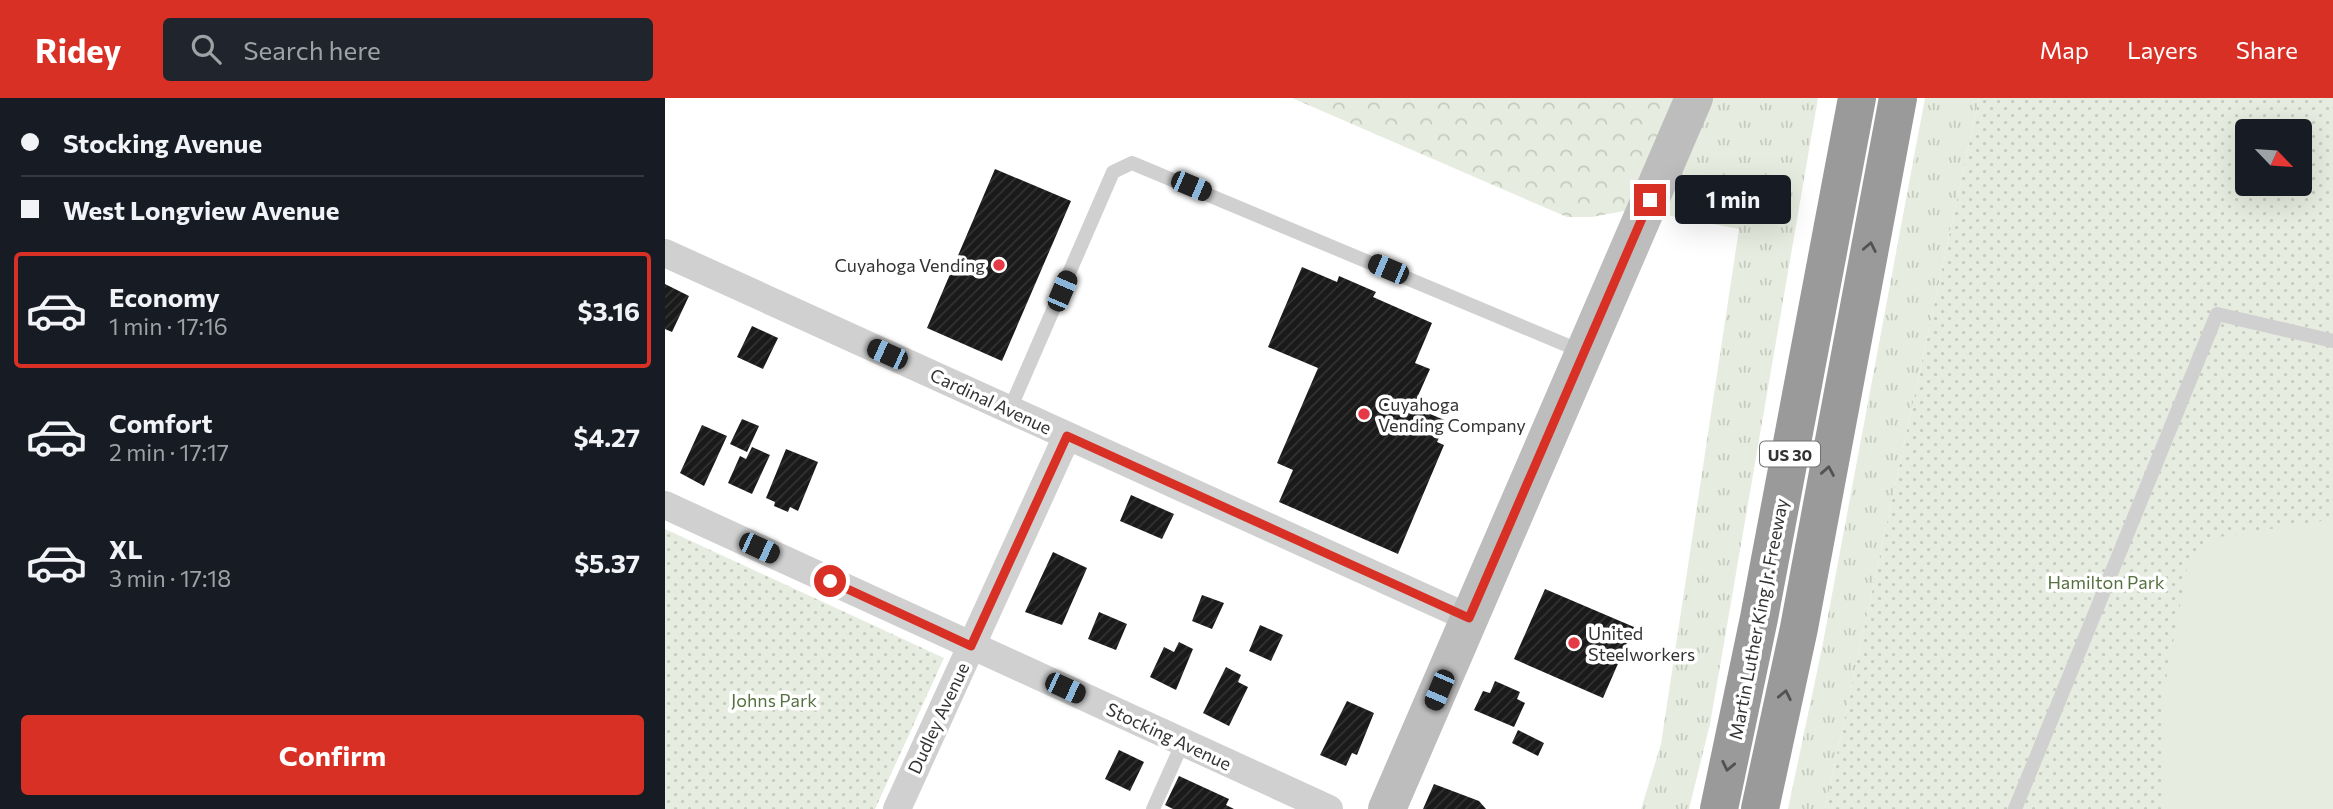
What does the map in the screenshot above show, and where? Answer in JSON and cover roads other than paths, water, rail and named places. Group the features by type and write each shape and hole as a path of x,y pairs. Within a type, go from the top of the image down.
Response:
{"highway":[{"path":"1803,385 1836,98"},
{"name":"Martin Luther King Jr. Freeway","path":"1719,809 1857,98"},
{"name":"US 30","path":"1760,809 1799,628 1898,98"}],"street":[{"path":"1387,809 1694,98"},
{"name":"Cardinal Avenue","path":"665,253 1469,618"},
{"name":"Dudley Avenue","path":"897,809 1067,436"},
{"name":"Stocking Avenue","path":"665,505 1329,809"}],"lane":[{"path":"1010,410 1114,172 1132,163 1584,352"},
{"path":"2015,809 2217,314 2333,341"},
{"path":"1153,809 1183,742"}],"place":[{"name":"Cuyahoga Vending","path":"999,265"},
{"name":"Cuyahoga Vending Company","path":"1364,414"},
{"name":"United Steelworkers","path":"1574,643"}],"park label":[{"name":"Hamilton Park","path":"2106,582"},
{"name":"Johns Park","path":"774,700"}]}
